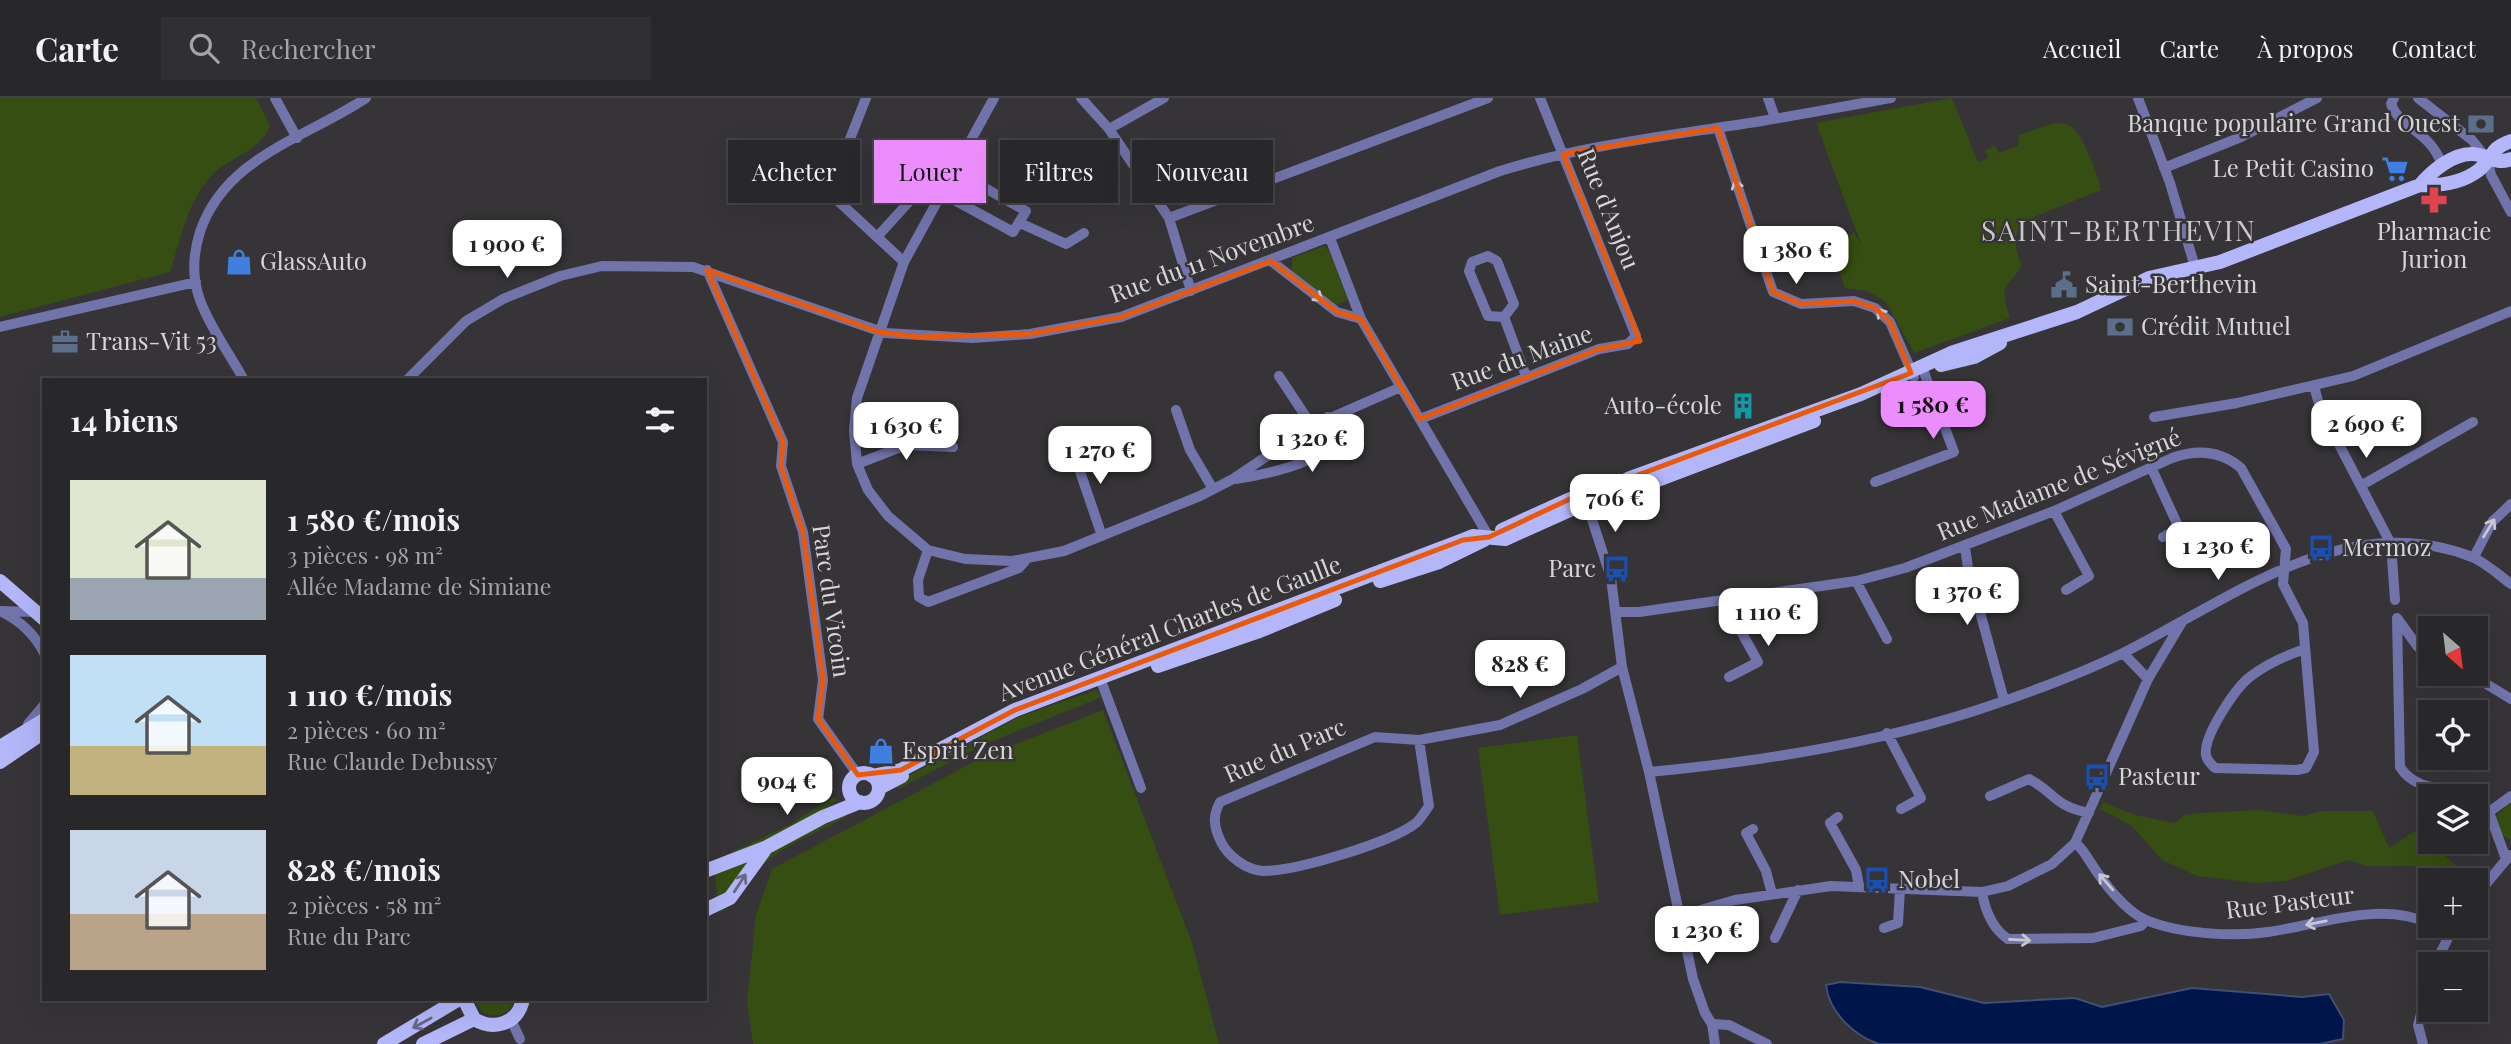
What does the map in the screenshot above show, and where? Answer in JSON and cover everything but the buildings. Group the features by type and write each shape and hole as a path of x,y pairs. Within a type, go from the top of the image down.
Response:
{"main road":[{"path":"2420,185 2444,186 2479,170 2496,147 2511,141"},
{"path":"2420,185 2442,165 2472,154 2501,163 2511,159"},
{"name":"Avenue Général Charles de Gaulle","path":"860,802 873,800 870,780 901,769 1015,710 1101,682 1462,540 1473,536 1489,537 1570,499 1602,501 1852,407 1918,372 1982,354 2020,332 2077,312 2140,281 2220,262 2420,185"},
{"path":"0,581 40,615"},
{"path":"0,747 42,721"},
{"path":"0,762 42,733"},
{"path":"823,817 849,789 851,781 870,780"},
{"path":"849,789 853,797 860,802"},
{"path":"707,870 767,847 823,817 860,802"},
{"path":"707,909 730,898 767,847"},
{"path":"384,1044 458,1001"},
{"path":"462,1001 474,1018 496,1026 511,1020 522,1001"},
{"path":"423,1044 474,1018"}],"street":[{"path":"275,98 296,138"},
{"path":"243,378 203,309 196,282 195,250 211,205 239,171 366,98"},
{"path":"866,98 831,185 836,200 904,262"},
{"path":"970,140 994,98"},
{"path":"1081,98 1110,129 1170,218 1191,291"},
{"path":"1110,129 1164,98"},
{"path":"1170,218 1488,98"},
{"name":"Rue d'Anjou","path":"1540,98 1636,336"},
{"path":"1768,98 1775,118"},
{"name":"Rue du 11 Novembre","path":"409,378 466,321 536,284 602,266 673,265 707,270 879,332 918,337 1030,334 1121,317 1500,171 1563,154 1649,136 1718,128 1891,98"},
{"path":"2138,98 2164,168 2195,267"},
{"path":"2285,112 2298,98"},
{"path":"2164,168 2241,137 2285,112 2317,98"},
{"path":"2394,98 2391,104 2394,113 2431,142 2442,165"},
{"path":"2418,98 2460,128 2487,159 2497,188 2511,212"},
{"path":"1718,128 1773,292 1801,304 1854,301 1875,308 1890,322 1918,372 1954,452 1875,482"},
{"path":"961,203 1013,232 1026,212 986,189"},
{"path":"877,237 908,203"},
{"path":"935,203 904,262 857,398 854,430 857,464 869,490 888,516 928,550 965,559 1026,560 1064,551 1213,489 1233,479 1312,426 1401,387"},
{"path":"1020,223 1066,244 1084,233"},
{"path":"1331,238 1362,319 1489,537"},
{"path":"1488,256 1497,261 1514,304 1504,317 1488,316 1469,271 1472,262 1488,256"},
{"path":"1271,261 1337,312 1362,319"},
{"name":"Parc du Vicoin","path":"707,270 783,442 782,466 803,532 823,680 818,719 870,780"},
{"path":"0,327 196,282"},
{"path":"2154,417 2314,386 2382,366 2446,336 2511,311"},
{"path":"1504,317 1526,376"},
{"name":"Rue du Maine","path":"1420,419 1599,349 1628,344 1636,336"},
{"path":"1279,376 1312,426"},
{"path":"2314,386 2320,408 2391,544 2395,600"},
{"path":"1176,410 1190,450 1213,489"},
{"path":"1233,479 1272,472 1327,452 1333,442 1328,418"},
{"path":"2362,485 2473,422"},
{"path":"857,464 906,445 953,447"},
{"path":"1071,445 1102,536"},
{"name":"Rue Madame de Sévigné","path":"1616,612 1639,612 1856,581 1965,547 2189,452 2207,452 2231,459 2253,484 2286,549 2283,584 2303,623 2305,649 2312,761 2306,768 2297,770 2215,768 2206,756 2206,746 2231,697 2250,676 2289,654 2305,649"},
{"path":"2151,467 2179,527 2163,537"},
{"path":"1586,501 1606,555 1622,667 1649,772 1698,995 1712,1024 1715,1044"},
{"path":"2474,557 2492,523 2511,504"},
{"path":"2054,510 2089,576 2066,590"},
{"path":"1649,772 1808,750 1930,724 2004,700 2075,675 2123,653 2285,567 2320,554 2391,544 2432,545 2474,557 2511,584"},
{"path":"1965,547 1968,568 2004,700"},
{"path":"928,550 917,590 919,597 928,602 1019,568 1026,560"},
{"path":"1856,581 1887,639"},
{"path":"1723,599 1758,662 1729,677"},
{"path":"0,611 40,615"},
{"path":"0,611 15,618 32,633 42,650"},
{"path":"2397,661 2418,647 2397,618 2397,661 2400,767 2406,778 2416,784 2476,796 2489,812 2509,857 2488,882"},
{"path":"1680,916 1735,900 1798,890 1859,886 1982,892 2008,886 2052,864 2075,843 2148,679 2182,622"},
{"path":"2123,653 2148,679"},
{"name":"Rue du Parc","path":"1419,740 1429,806 1416,823 1383,839 1322,861 1261,871 1240,863 1225,850 1216,830 1213,814 1220,802 1375,737 1419,740 1500,725 1582,690 1622,667"},
{"path":"1101,682 1141,788"},
{"path":"2488,685 2511,699"},
{"path":"0,747 35,718 42,708"},
{"path":"1887,733 1921,798 1901,809"},
{"path":"1990,796 2029,779 2041,785 2050,797 2066,808 2089,813"},
{"path":"2489,812 2511,796"},
{"path":"1838,817 1830,822 1856,870 1859,886"},
{"path":"1753,829 1746,833 1766,871 1772,894"},
{"name":"Rue Pasteur","path":"2075,843 2082,848 2112,890 2146,920 2195,931 2246,934 2357,915 2410,917 2418,920"},
{"path":"1884,928 1898,923 1900,889"},
{"path":"1775,938 1798,890"},
{"path":"1982,892 1984,908 2000,933 2008,939 2093,939 2141,926 2146,920"},
{"path":"511,1020 520,1039"},
{"path":"2419,1022 2423,1044"},
{"path":"1712,1024 1729,1025 1767,1044"}],"highlighted area":[{"path":"1718,128 1773,292 1801,304 1854,301 1875,308 1890,322 1911,373 1630,478 1586,501 1570,499 1489,537 1463,540 1015,710 901,770 858,775 818,719 823,680 803,532 781,466 783,442 707,270 879,332 918,337 1030,334 1121,317 1271,261 1337,312 1361,319 1420,419 1599,349 1640,341 1563,154"}],"green space":[{"path":"0,98 256,98 270,125 260,141 221,167 205,183 186,220 170,272 0,317"},
{"path":"1952,98 1978,162 1988,158 1985,150 1995,146 1999,153 2018,146 2019,135 2061,123 2075,130 2082,139 2101,190 2024,221 2020,226 2016,243 2022,266 2004,293 2010,318 1914,353 1886,302 1867,291 1845,288 1829,243 1854,233 1862,247 1816,123"},
{"path":"1324,246 1329,251 1348,300 1336,305 1292,271 1292,258"},
{"path":"1096,690 1102,697 985,744 898,789 895,783 1019,717"},
{"path":"1103,710 1192,943 1219,1044 753,1044 747,1001 756,915 772,869 985,756"},
{"path":"1577,735 1599,902 1500,915 1478,748"},
{"path":"834,797 836,801 793,828 713,861 787,826"},
{"path":"2102,802 2135,815 2174,823 2185,815 2201,813 2258,810 2304,816 2321,811 2373,811 2389,848 2415,831 2418,834 2418,854 2442,854 2459,868 2366,866 2349,860 2286,881 2257,883 2197,876 2162,860 2132,826 2100,809"},
{"path":"2511,802 2511,840 2502,835 2495,817"},
{"path":"845,814 846,817 790,845 769,859 733,903 720,912 719,909 769,852 821,823 823,826"},
{"path":"753,855 735,887 718,901 714,869"},
{"path":"474,1001 514,1001 502,1014 483,1013"}],"water":[{"path":"1840,982 1920,987 1984,1003 2075,998 2102,1007 2192,988 2302,997 2329,994 2344,1020 2343,1039 2320,1044 1879,1044 1852,1029 1837,1013 1826,985"}],"place":[{"name":"Banque populaire Grand Ouest","path":"2481,124"},
{"name":"Le Petit Casino","path":"2395,169"},
{"name":"Pharmacie Jurion","path":"2434,200"},
{"name":"GlassAuto","path":"239,262"},
{"name":"Saint-Berthevin","path":"2064,285"},
{"name":"Crédit Mutuel","path":"2120,327"},
{"name":"Trans-Vit 53","path":"65,342"},
{"name":"Auto-école","path":"1743,406"},
{"name":"Mermoz","path":"2321,548"},
{"name":"Parc","path":"1617,569"},
{"name":"Esprit Zen","path":"881,751"},
{"name":"Pasteur","path":"2097,777"},
{"name":"Nobel","path":"1877,880"}],"district":[{"name":"SAINT-BERTHEVIN","path":"2119,231"}]}
